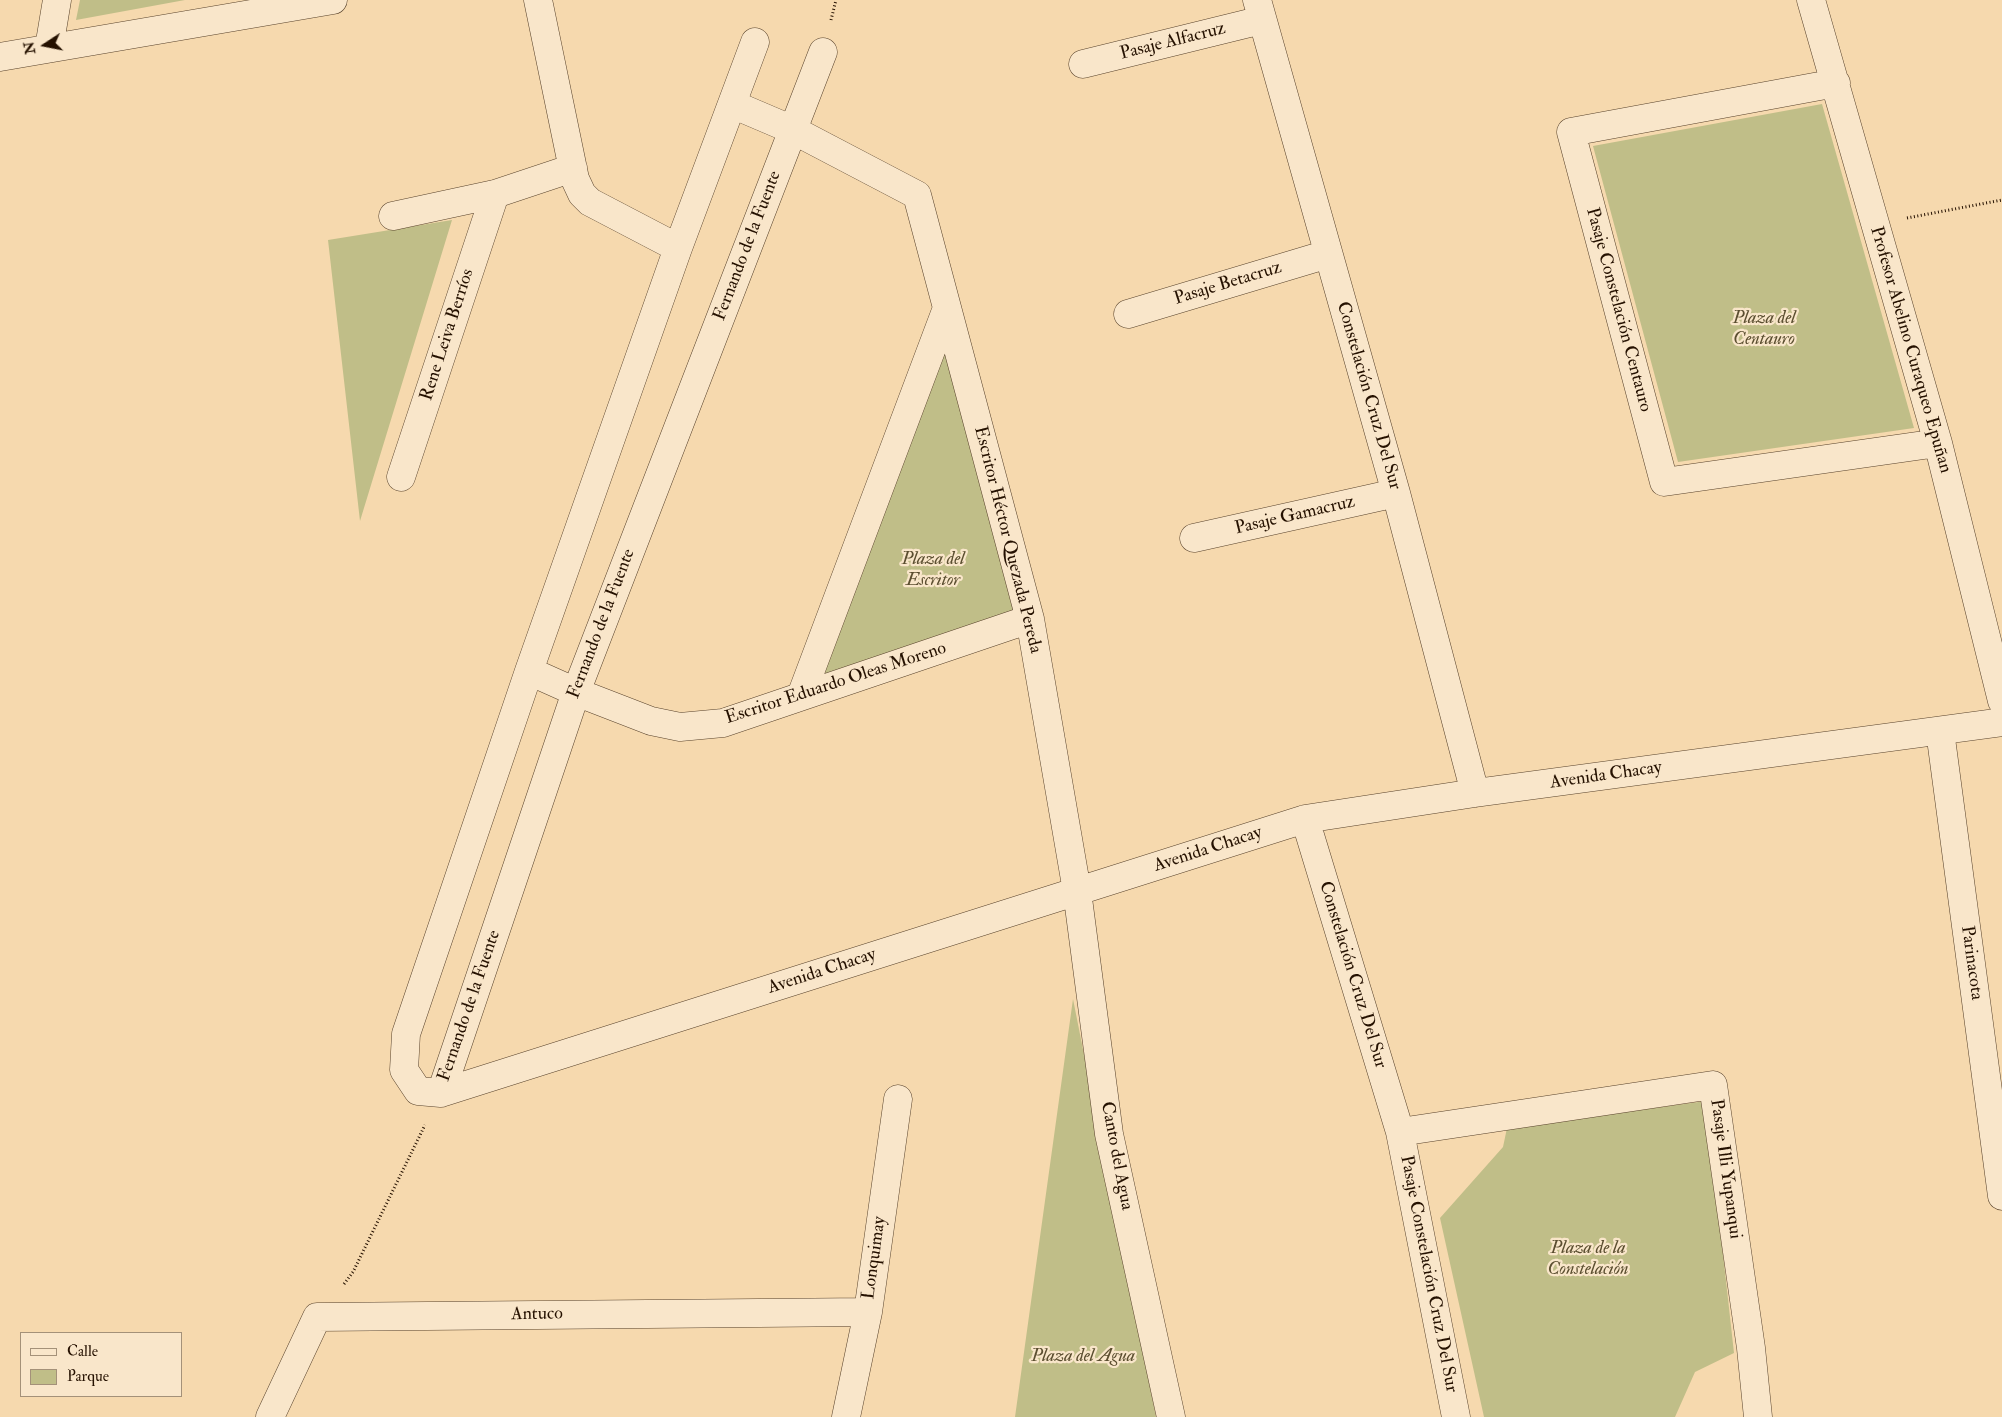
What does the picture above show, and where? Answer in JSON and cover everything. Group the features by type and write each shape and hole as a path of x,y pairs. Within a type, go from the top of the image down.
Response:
{"street":[{"path":"49,48 56,0"},
{"path":"0,57 292,3 333,0"},
{"path":"538,0 575,179 582,194 590,202 678,248"},
{"name":"Profesor Abelino Curaqueo Epuñan","path":"1811,0 1938,443 2002,701"},
{"name":"Pasaje Alfacruz","path":"1084,64 1260,10"},
{"name":"Constelación Cruz Del Sur","path":"1260,10 1396,493 1475,793"},
{"name":"Fernando de la Fuente","path":"755,42 678,248 529,671 406,1034 404,1070 418,1091 441,1093 576,692 823,52"},
{"name":"Pasaje Constelación Centauro","path":"1836,83 1571,132 1664,482 1938,443"},
{"name":"Escritor Héctor Quezada Pereda","path":"732,104 793,130 917,195 1030,619 1077,892"},
{"path":"393,216 495,194 573,168"},
{"name":"Rene Leiva Berríos","path":"401,477 495,194"},
{"name":"Pasaje Betacruz","path":"1128,314 1328,254"},
{"path":"801,696 947,308"},
{"name":"Pasaje Gamacruz","path":"1194,538 1396,493"},
{"name":"Escritor Eduardo Oleas Moreno","path":"529,671 576,692 651,720 680,727 723,723 1030,619"},
{"name":"Avenida Chacay","path":"441,1093 1304,819 1475,793 2002,722"},
{"name":"Parinacota","path":"1940,731 2002,1196"},
{"name":"Constelación Cruz Del Sur","path":"1304,819 1400,1132"},
{"name":"Canto del Agua","path":"1077,892 1109,1134 1170,1417"},
{"name":"Pasaje Illi Yupanqui","path":"1400,1132 1713,1085 1751,1348 1758,1417"},
{"name":"Lonquimay","path":"846,1417 868,1312 898,1098"},
{"name":"Pasaje Constelación Cruz Del Sur","path":"1400,1132 1456,1417"},
{"name":"Antuco","path":"316,1317 868,1312"},
{"path":"270,1417 316,1317"}],"path":[{"path":"1875,223 2002,200"},
{"path":"316,1317 353,1272 441,1093"}],"green space":[{"path":"80,0 185,0 76,20"},
{"name":"Plaza del Centauro","path":"1822,104 1914,428 1678,462 1593,146"},
{"path":"452,220 360,521 328,240"},
{"name":"Plaza del Escritor","path":"946,341 1016,615 816,683"},
{"name":"Plaza del Agua","path":"1073,999 1156,1417 1015,1417"},
{"name":"Plaza de la Constelación","path":"1706,1101 1734,1353 1695,1372 1675,1417 1484,1417 1440,1218 1503,1147 1507,1128"}]}
